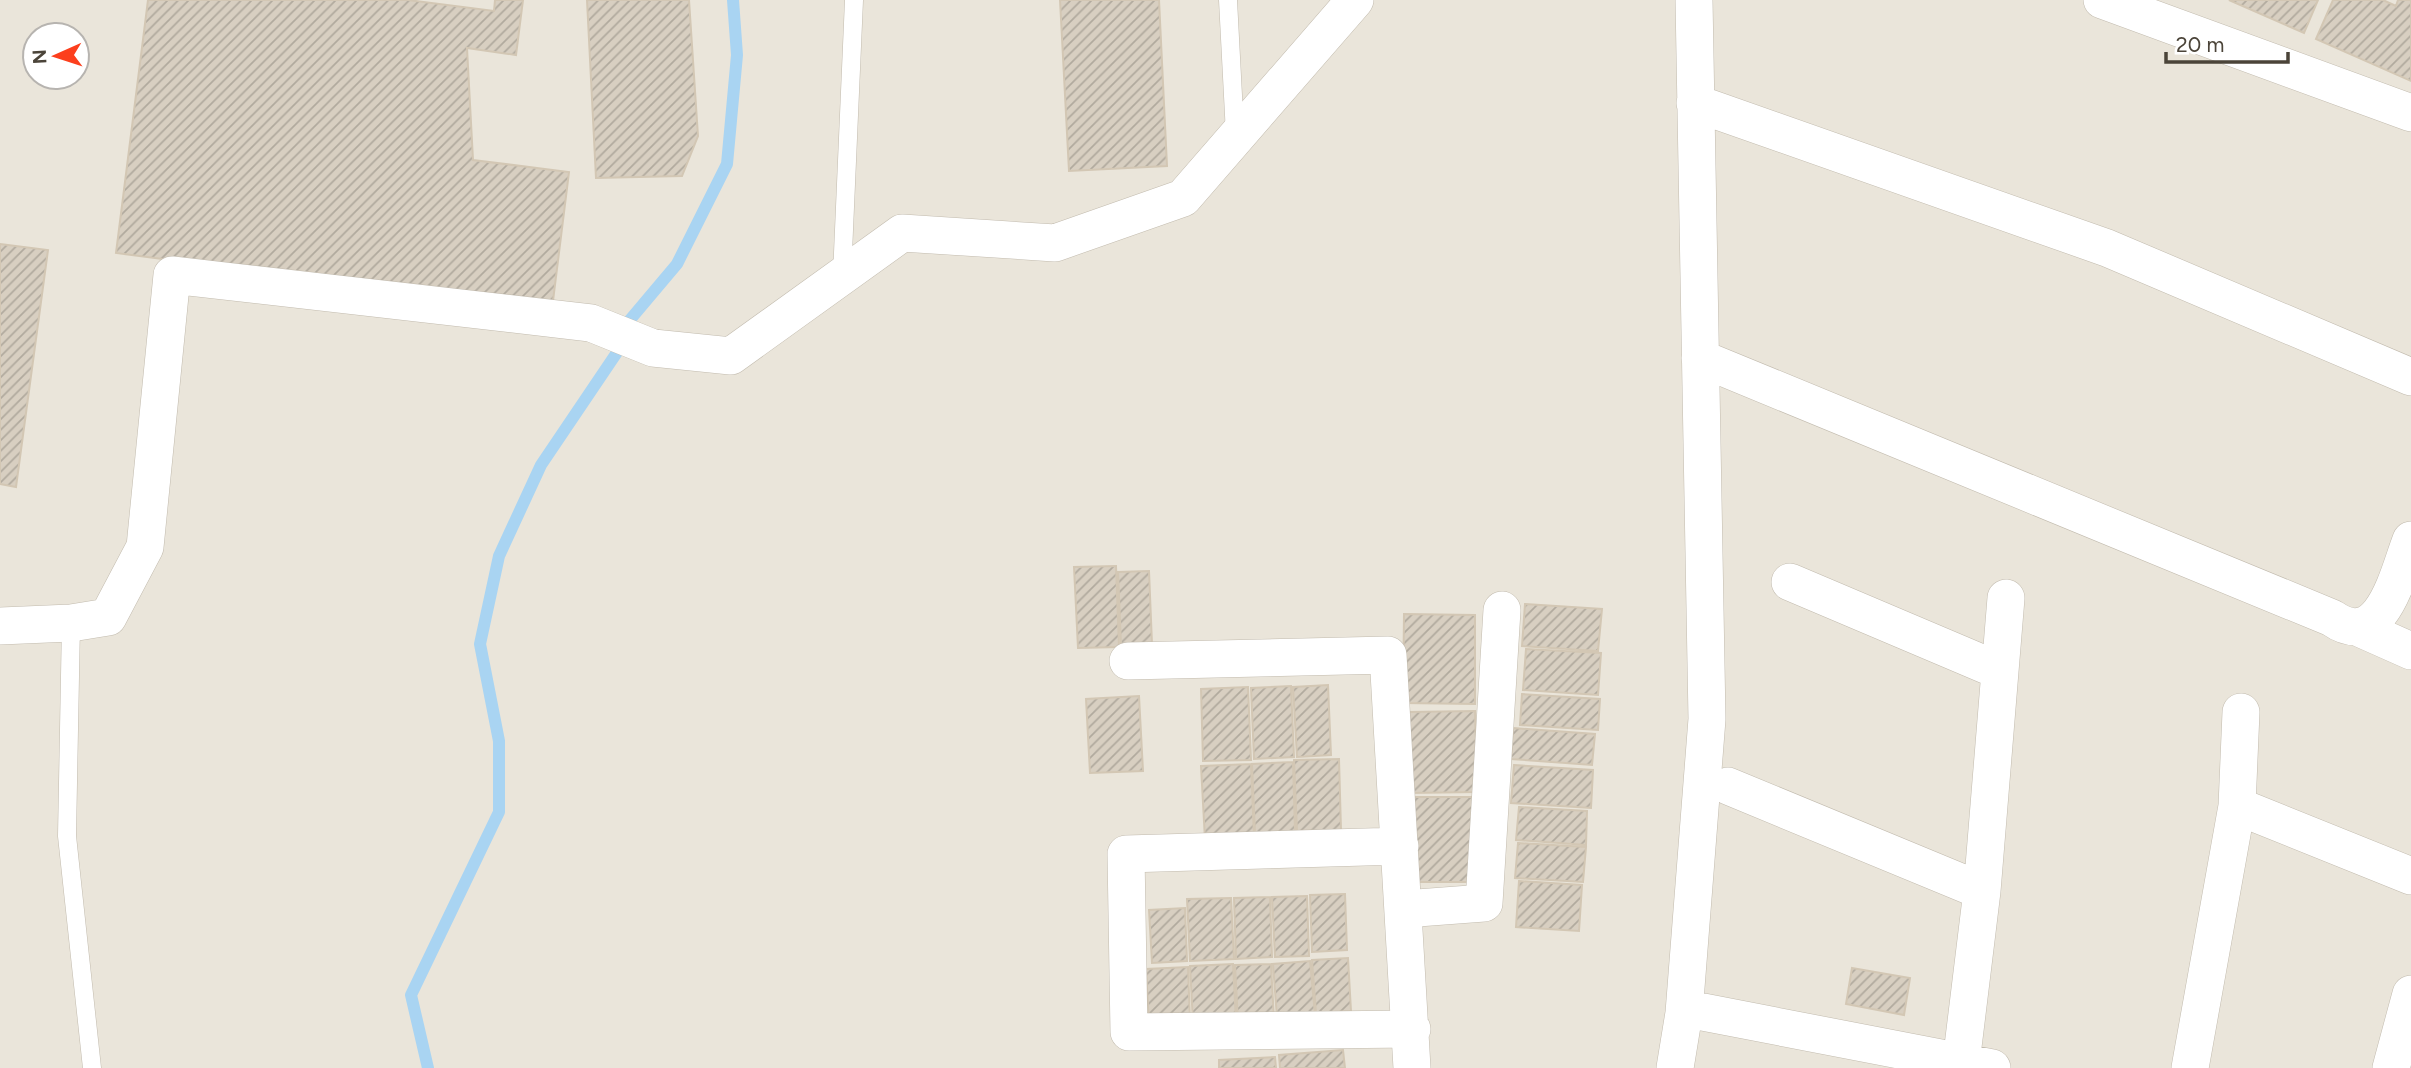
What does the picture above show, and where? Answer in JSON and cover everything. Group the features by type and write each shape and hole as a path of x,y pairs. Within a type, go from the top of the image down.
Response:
{"street":[{"path":"0,626 71,623 108,617 145,547 172,275 591,323 653,348 731,356 842,279 902,233 1055,243 1183,198 1355,0"},
{"path":"1675,1068 1684,1013 1707,719 1694,0"},
{"path":"2102,0 2411,113"},
{"path":"1695,103 2107,248 2411,377"},
{"path":"1700,358 2332,618 2344,626 2357,627 2411,651"},
{"path":"2357,627 2374,620 2384,611 2411,540"},
{"path":"1790,582 2000,671"},
{"path":"1703,1012 1976,1065 1982,891 2006,598"},
{"path":"1404,909 1485,903 1502,610"},
{"path":"1128,662 1388,655 1412,1029 1412,1068"},
{"path":"2190,1068 2237,806 2241,712"},
{"path":"1728,786 1982,891"},
{"path":"2237,806 2411,876"},
{"path":"1400,846 1126,854 1129,1032 1412,1029"},
{"path":"2392,1068 2411,994"}],"lane":[{"path":"842,279 854,0"},
{"path":"1227,0 1235,138"},
{"path":"71,623 67,836 92,1068"}],"shaded area":[{"path":"0,0 2411,0 2411,1068 0,1068"}],"building":[{"path":"148,0 408,0 494,11 495,0 523,0 516,55 467,48 473,160 569,172 552,309 116,253"},
{"path":"587,0 689,0 698,136 682,176 596,178"},
{"path":"1060,0 1159,0 1167,166 1069,171"},
{"path":"2229,0 2318,0 2304,33"},
{"path":"2333,0 2383,0 2396,6 2398,0 2411,0 2411,81 2316,39"},
{"path":"0,244 48,250 16,487 0,484"},
{"path":"1116,566 1119,647 1078,648 1074,567"},
{"path":"1149,571 1152,644 1121,645 1118,572"},
{"path":"1525,604 1602,609 1598,651 1522,646"},
{"path":"1404,614 1475,615 1475,704 1403,703"},
{"path":"1526,649 1601,653 1598,695 1523,690"},
{"path":"1328,685 1331,755 1297,757 1293,687"},
{"path":"1291,686 1294,757 1254,759 1251,688"},
{"path":"1248,687 1251,760 1203,761 1201,689"},
{"path":"1522,694 1600,699 1598,730 1520,725"},
{"path":"1139,696 1143,771 1090,773 1086,699"},
{"path":"1475,711 1477,792 1409,793 1408,712"},
{"path":"1513,728 1595,734 1592,765 1511,759"},
{"path":"1339,759 1341,830 1297,831 1294,760"},
{"path":"1293,762 1295,831 1255,833 1252,764"},
{"path":"1251,764 1254,837 1205,840 1201,766"},
{"path":"1514,765 1593,770 1591,808 1511,803"},
{"path":"1412,797 1476,797 1477,882 1412,882"},
{"path":"1519,807 1587,811 1586,845 1516,840"},
{"path":"1518,843 1586,847 1583,882 1515,878"},
{"path":"1519,881 1582,885 1579,931 1516,927"},
{"path":"1345,894 1347,950 1312,952 1310,895"},
{"path":"1307,896 1309,956 1275,957 1272,897"},
{"path":"1270,897 1272,957 1236,959 1234,898"},
{"path":"1231,898 1234,959 1190,961 1187,899"},
{"path":"1185,908 1187,961 1152,963 1149,910"},
{"path":"1348,958 1351,1011 1316,1013 1312,960"},
{"path":"1310,961 1315,1015 1277,1018 1273,964"},
{"path":"1233,964 1236,1021 1193,1023 1190,966"},
{"path":"1271,964 1274,1020 1238,1022 1235,965"},
{"path":"1188,967 1190,1021 1149,1023 1146,969"},
{"path":"1852,968 1910,978 1904,1015 1846,1004"},
{"path":"1343,1050 1345,1068 1280,1068 1279,1055"},
{"path":"1275,1057 1276,1068 1219,1068 1219,1060"}],"waterway":[{"path":"428,1068 411,995 499,812 499,741 480,644 499,556 541,465 622,345 618,334 677,264 727,164 737,55 733,0"}]}
